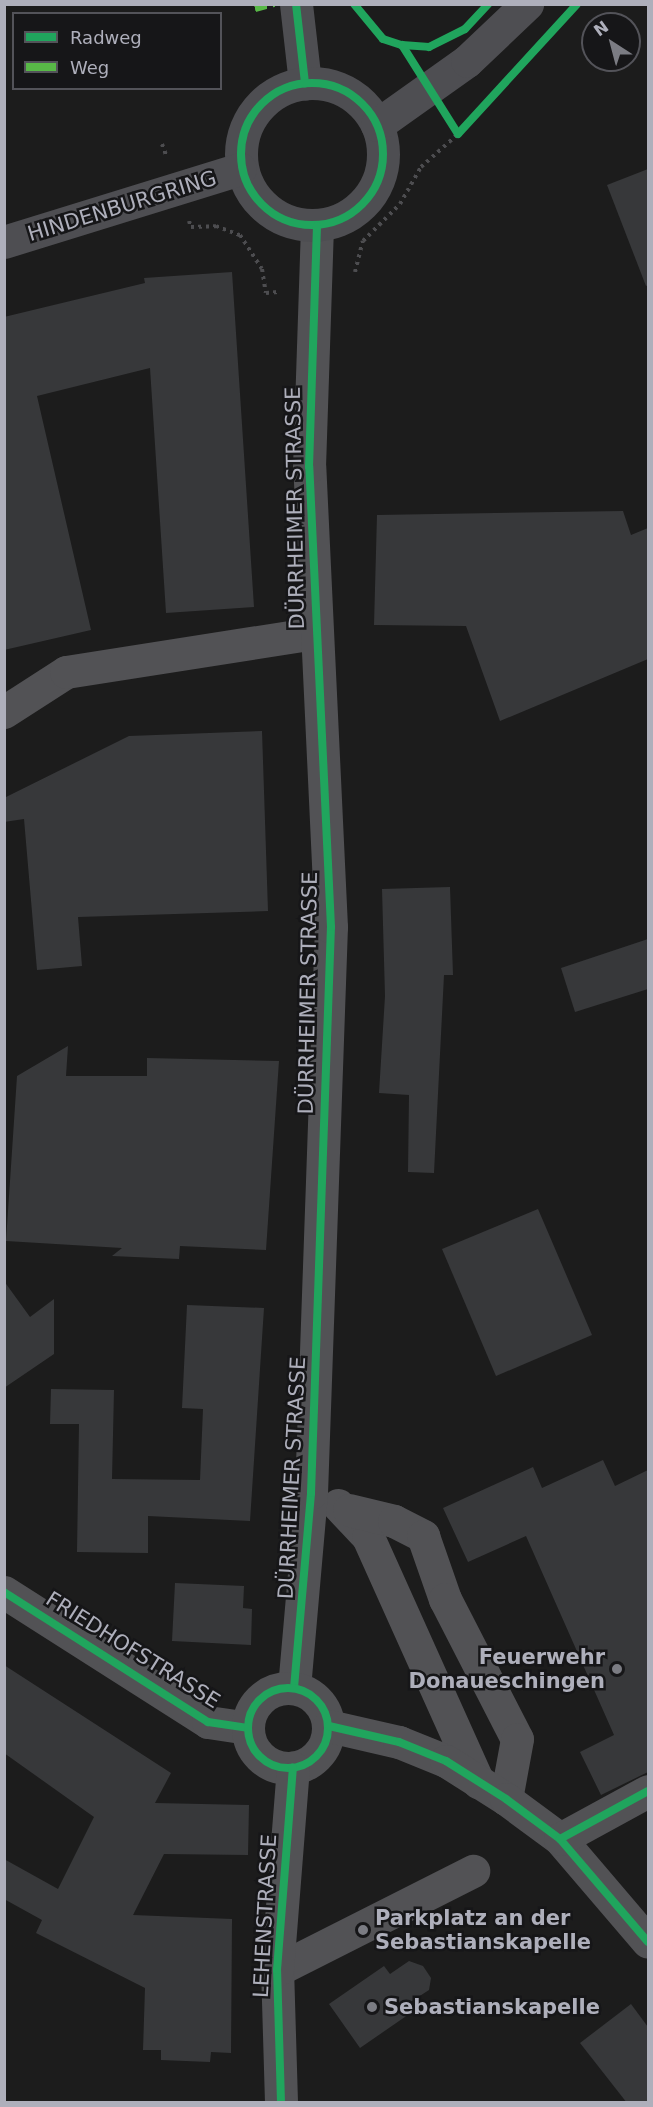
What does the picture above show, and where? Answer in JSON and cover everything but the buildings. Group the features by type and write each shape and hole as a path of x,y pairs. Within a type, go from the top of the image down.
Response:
{"main road":[{"path":"296,4 305,82"},
{"path":"377,125 466,61 527,4"},
{"path":"305,82 348,92 377,125 382,171 371,195 354,213 317,226 278,219 251,196 240,169 241,136 256,108 288,86 305,82"},
{"name":"HINDENBURGRING","path":"4,242 240,169"}],"street":[{"name":"DÜRRHEIMER STRASSE","path":"294,1688 311,1493 331,927 315,633 309,467 317,226"},
{"path":"4,712 66,672 315,633"},
{"path":"311,1493 349,1510 394,1521 423,1536 445,1599 517,1739 506,1799"},
{"path":"349,1510 368,1537 478,1782"},
{"name":"FRIEDHOFSTRASSE","path":"4,1592 208,1722 248,1728"},
{"path":"294,1688 318,1701 329,1726 319,1754 293,1768 261,1758 248,1728 262,1698 294,1688"},
{"path":"329,1726 399,1742 478,1782 506,1799 560,1839 648,1942"},
{"name":"LEHENSTRASSE","path":"281,2103 277,1970 293,1768"},
{"path":"560,1839 648,1791"},
{"path":"277,1970 473,1871"}],"marked path":[{"path":"255,9 274,4"}],"cycle path":[{"path":"296,4 305,83"},
{"path":"354,4 383,39 402,45 458,134 577,4"},
{"path":"402,45 429,47 465,29 488,4"},
{"path":"312,83 339,88 362,104 378,127 383,154 378,181 362,204 339,220 312,225 285,220 262,204 246,181 241,154 246,127 262,104 285,88 312,83"},
{"path":"294,1688 311,1493 331,927 309,467 317,226"},
{"path":"4,1592 208,1722 248,1728"},
{"path":"288,1688 303,1691 316,1700 325,1713 328,1728 325,1743 316,1756 303,1765 288,1768 273,1765 260,1756 251,1743 248,1728 251,1713 260,1700 273,1691 288,1688"},
{"path":"329,1726 399,1742 446,1761 506,1799 560,1839 648,1942"},
{"path":"281,2102 277,1970 293,1768"},
{"path":"560,1839 648,1791"}],"place":[{"name":"Feuerwehr Donaueschingen","path":"617,1669"},
{"name":"Parkplatz an der Sebastianskapelle","path":"363,1930"},
{"name":"Sebastianskapelle","path":"372,2007"}]}
